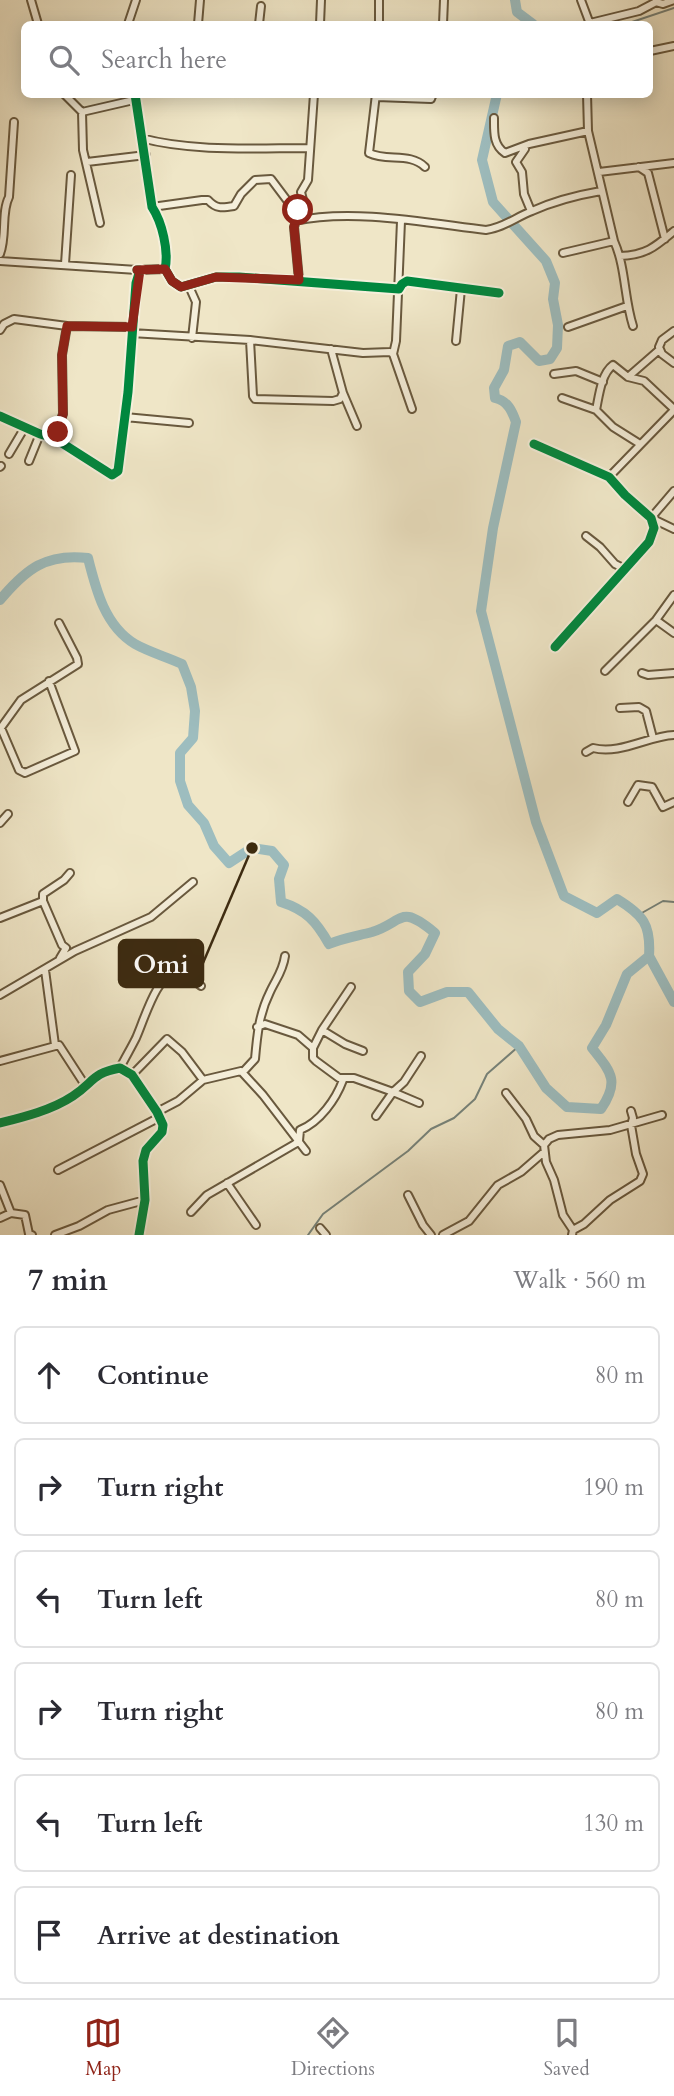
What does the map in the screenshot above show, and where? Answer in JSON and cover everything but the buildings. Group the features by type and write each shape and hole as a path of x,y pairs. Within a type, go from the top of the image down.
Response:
{"street":[{"path":"31,0 37,21"},
{"path":"129,21 136,0"},
{"path":"198,21 200,0"},
{"path":"320,21 321,0"},
{"path":"379,0 379,21"},
{"path":"443,21 444,0"},
{"path":"580,0 589,21"},
{"path":"601,21 639,11 656,2 663,4 674,0"},
{"path":"259,21 261,6"},
{"path":"653,50 674,46"},
{"path":"68,98 82,112 83,150 100,223"},
{"path":"82,112 131,98"},
{"path":"135,98 152,207 158,216 163,239 167,261 165,269 172,281 181,287 216,277 299,280 399,289"},
{"path":"299,280 295,221 303,200 301,192 308,180 314,98"},
{"path":"377,98 369,153 410,159 425,167"},
{"path":"406,98 431,98"},
{"path":"587,98 588,131 601,191 620,256 627,293 626,306 633,326"},
{"path":"494,118 494,136 498,148 505,153 529,144 588,131"},
{"path":"0,254 4,243 3,201 9,197 14,122"},
{"path":"141,138 224,148 309,148"},
{"path":"529,144 516,162 522,172 524,194 531,211"},
{"path":"87,162 146,155"},
{"path":"599,172 674,163"},
{"path":"639,167 648,173 665,239"},
{"path":"65,264 71,175"},
{"path":"152,207 202,200 208,200 221,208 234,206 255,180 271,179 289,203 298,210"},
{"path":"295,221 357,217 498,229 531,211 571,197 601,191"},
{"path":"401,221 396,341 393,354 411,409"},
{"path":"620,256 634,256 653,249 674,231"},
{"path":"563,253 614,241"},
{"path":"0,261 137,270 165,269"},
{"path":"0,416 54,438 112,475 118,471 140,270 137,270"},
{"path":"399,289 407,281 499,293"},
{"path":"188,284 196,302 192,338"},
{"path":"456,341 460,289"},
{"path":"568,327 626,306"},
{"path":"1,325 13,319 192,338 250,340 393,354"},
{"path":"54,438 63,414 62,355 67,326"},
{"path":"628,377 659,350 662,340 674,331"},
{"path":"250,340 255,399 333,401 340,399 343,393"},
{"path":"331,349 343,393 357,426"},
{"path":"659,350 674,363"},
{"path":"596,411 603,382 609,367 613,365 628,377 644,381 674,409 608,477"},
{"path":"554,374 576,371 603,382"},
{"path":"562,398 596,411 613,427 640,444"},
{"path":"125,417 188,423"},
{"path":"9,454 25,427"},
{"path":"29,461 40,434"},
{"path":"534,444 608,477 651,519 674,529"},
{"path":"651,519 674,491"},
{"path":"555,647 649,542 654,532 651,519"},
{"path":"586,536 615,564 623,568"},
{"path":"605,671 656,620 674,595"},
{"path":"656,620 674,634"},
{"path":"49,681 75,751 25,772 19,770 1,729 21,700 49,681 78,664 78,658 58,624"},
{"path":"642,673 674,673"},
{"path":"620,708 639,707 646,711 653,738"},
{"path":"586,752 593,748 598,750 624,747 674,735"},
{"path":"628,802 638,785 652,787 663,807 674,802"},
{"path":"0,822 8,814"},
{"path":"54,964 66,948 62,945 43,901 43,894 70,873"},
{"path":"0,995 75,951 151,918 193,882"},
{"path":"0,918 43,901"},
{"path":"58,1170 158,1114 203,1080 243,1072 255,1059 257,1027 270,992 283,970 285,956"},
{"path":"44,970 55,1045"},
{"path":"120,1068 152,999 169,974 179,970 201,986"},
{"path":"343,1080 313,1058 313,1048 351,987"},
{"path":"257,1027 265,1024 298,1035 313,1048"},
{"path":"322,1030 363,1051"},
{"path":"132,1074 167,1040 182,1052 203,1080"},
{"path":"0,1061 59,1045 64,1048 85,1085"},
{"path":"376,1116 421,1056"},
{"path":"0,1123 51,1107 74,1096 100,1072 120,1068 132,1074 163,1125 162,1132 146,1150 143,1161 145,1200 139,1235"},
{"path":"243,1072 306,1151"},
{"path":"299,1141 300,1130 329,1105 338,1094 343,1080 348,1077 419,1103"},
{"path":"506,1093 544,1148 563,1215 572,1232 610,1200 640,1181 643,1174 636,1154 631,1125 634,1118 631,1111"},
{"path":"443,1235 469,1222 498,1185 522,1172 549,1139 558,1135 631,1125 663,1115"},
{"path":"191,1212 207,1195 273,1159 299,1141"},
{"path":"227,1183 257,1225"},
{"path":"0,1185 11,1213"},
{"path":"408,1195 431,1235"},
{"path":"55,1235 108,1210 145,1200"},
{"path":"0,1218 11,1213 25,1215 29,1234 33,1235"},
{"path":"320,1228 326,1235"}],"waterway":[{"path":"515,0 517,12 529,21"},
{"path":"635,21 674,8"},
{"path":"496,98 482,160 493,202 546,261 555,283 553,299 558,325 557,348 550,359 539,361 520,342 508,346 504,370 494,388 495,398 506,404 516,422 493,528 481,611 536,822 564,896 597,913 617,899 626,905 639,916 647,928 649,956"},
{"path":"0,600 19,580 38,566 60,558 88,558 98,595 116,627 135,644 182,664 191,687 195,711 193,738 180,753 180,781 188,805 204,823 214,846 229,863 252,848 272,851 284,865 279,879 281,902 310,917 329,944 372,932 402,918 408,917 423,924 435,933 425,954 408,972 409,991 420,1002 447,992 468,992 498,1029 519,1046 546,1088 567,1107 601,1109 607,1099 612,1084 611,1077 592,1048 606,1025 627,974 649,956 674,1002"},
{"path":"640,914 663,901 674,902"},
{"path":"308,1235 323,1214 408,1151 431,1129 454,1118 475,1099 487,1074 519,1046"}],"cycle path":[{"path":"136,98 152,207 164,237 165,269 172,281 181,287 216,277 239,277 399,289 407,281 499,293"},
{"path":"0,416 54,438 112,475 118,471 128,392 136,283 140,270 137,270"},
{"path":"534,444 609,477 651,518 654,528 649,542 555,647"},
{"path":"0,1123 56,1105 104,1073 120,1068 132,1075 163,1125 162,1132 146,1150 143,1161 145,1200 139,1235"}],"place":[{"name":"Omi","path":"252,848"}],"route":[{"path":"58,432 63,414 61,374 67,326 132,327 140,270 137,270 142,269 165,269 172,281 181,287 216,277 299,280 294,227 298,210"}]}
